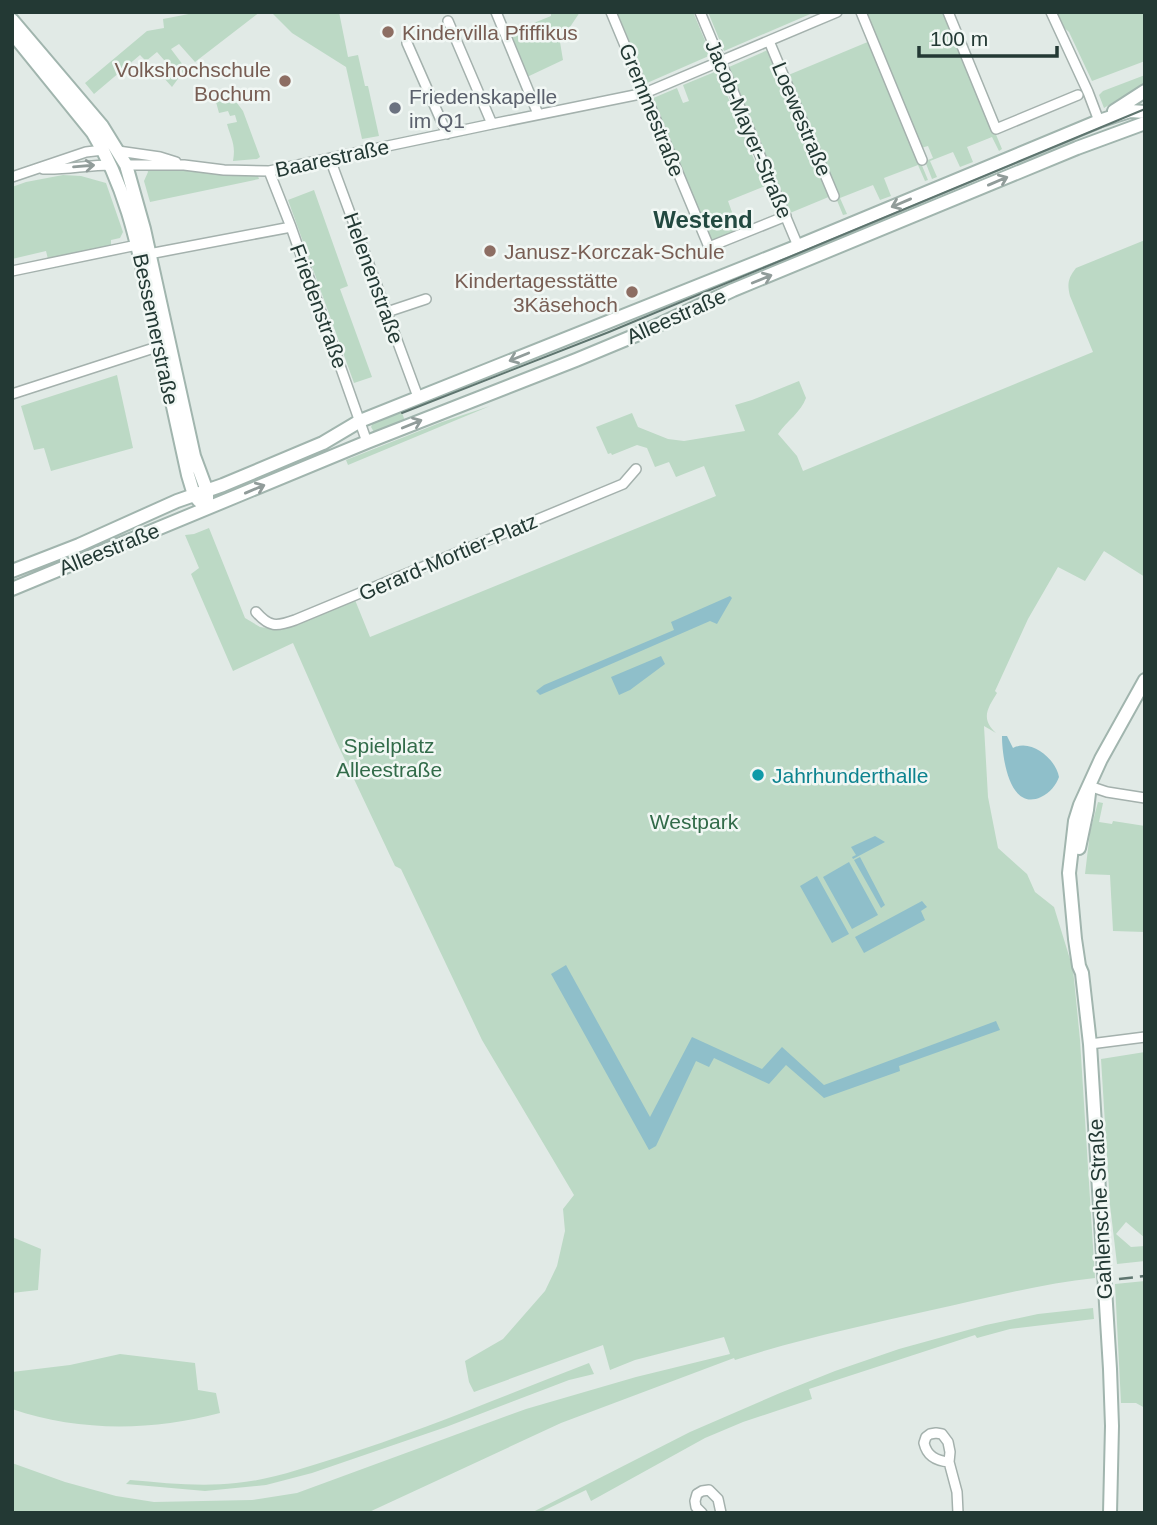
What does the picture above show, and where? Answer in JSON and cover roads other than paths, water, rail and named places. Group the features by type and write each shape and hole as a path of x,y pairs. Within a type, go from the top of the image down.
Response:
{"main road":[{"name":"Bessemerstraße","path":"12,20 102,126 126,165 139,207 200,493"},
{"name":"Bessemerstraße","path":"12,33 76,111 111,165 125,201 137,245 184,460 200,493"},
{"name":"Alleestraße","path":"1099,121 1145,91"},
{"name":"Alleestraße","path":"12,571 323,443 360,421 798,246 1099,121 1130,111 1145,112"},
{"name":"Alleestraße","path":"12,589 367,442 576,360 733,290 1077,148 1145,123"},
{"path":"103,150 118,151"},
{"path":"111,165 126,165"},
{"path":"200,493 206,510"},
{"name":"Gahlensche Straße","path":"1110,1513 1110,1369 1090,1044 1069,873 1080,805 1105,750 1145,680"}],"street":[{"path":"496,12 538,114"},
{"name":"Gremmestraße","path":"611,12 709,247 786,216"},
{"name":"Jacob-Mayer-Straße","path":"700,12 798,246"},
{"name":"Baarestraße","path":"126,165 184,165 224,170 269,171 645,93 837,12"},
{"path":"861,12 922,160"},
{"path":"948,12 996,129 1078,95"},
{"path":"1051,12 1099,121"},
{"path":"448,21 492,124"},
{"name":"Loewestraße","path":"769,41 834,196"},
{"path":"407,43 447,134"},
{"path":"12,177 86,152 103,150"},
{"name":"Baarestraße","path":"118,151 160,157 184,165"},
{"name":"Helenenstraße","path":"330,159 418,397"},
{"path":"35,169 58,170 111,165"},
{"name":"Friedenstraße","path":"269,171 367,442"},
{"path":"149,254 291,227"},
{"path":"12,271 137,245"},
{"path":"387,312 426,299"},
{"path":"12,394 160,346"},
{"name":"Gerard-Mortier-Platz","path":"256,612 265,622 271,624 295,620 623,484 636,468"},
{"path":"1089,786 1145,798"},
{"path":"1090,1044 1145,1037"},
{"path":"949,1462 957,1492 958,1513"},
{"path":"702,1513 696,1507 697,1494 709,1490 718,1499 721,1513"}],"water":[{"path":"730,596 732,598 717,624 710,621 540,695 536,691 544,685 674,630 671,622"},
{"path":"661,656 665,664 619,695 611,677"},
{"path":"1002,736 1007,736 1013,748 1035,748 1053,763 1059,777 1047,793 1030,800 1021,797 1015,790 1006,768"},
{"path":"875,836 885,842 853,859 856,855 851,847"},
{"path":"860,857 885,905 881,908 854,860"},
{"path":"849,862 878,915 852,929 823,877"},
{"path":"817,876 849,934 832,943 800,886"},
{"path":"922,901 927,907 921,911 925,920 864,953 855,937"},
{"path":"566,965 650,1117 692,1037 762,1069 782,1047 824,1085 996,1021 1000,1030 899,1066 900,1071 824,1098 786,1065 769,1084 714,1058 709,1067 696,1061 656,1146 649,1150 551,974"}],"tram line":[{"path":"402,413 609,332 1145,109"}],"railway":[{"path":"1119,1279 1145,1276"}],"place":[{"name":"Kindervilla Pfiffikus","path":"388,32"},
{"name":"Volkshochschule Bochum","path":"285,81"},
{"name":"Friedenskapelle im Q1","path":"395,108"},
{"name":"Janusz-Korczak-Schule","path":"490,251"},
{"name":"Kindertagesstätte 3Käsehoch","path":"632,292"},
{"name":"Jahrhunderthalle","path":"758,775"}],"district":[{"name":"Westend","path":"703,219"}],"park label":[{"name":"Spielplatz Alleestraße","path":"389,757"},
{"name":"Westpark","path":"694,821"}]}
